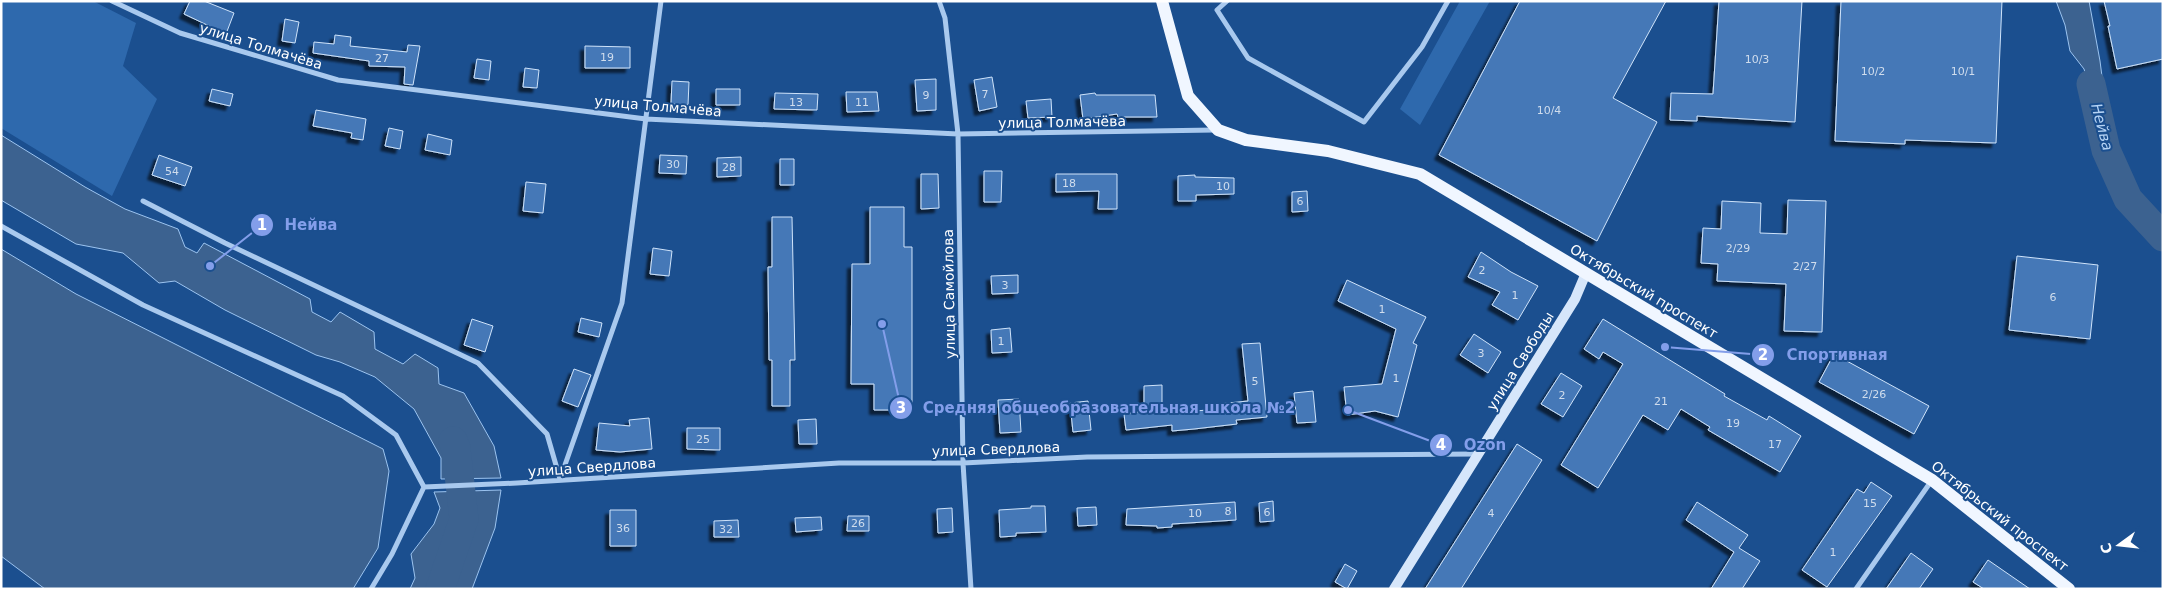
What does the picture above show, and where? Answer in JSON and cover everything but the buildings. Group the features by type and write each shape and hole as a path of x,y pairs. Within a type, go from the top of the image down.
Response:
{"main road":[{"path":"1162,1 1188,96 1218,130"},
{"name":"Октябрьский проспект","path":"1218,130 1246,140 1328,151 1420,174 1932,480 2069,589"},
{"name":"улица Свободы","path":"1394,589 1575,299 1586,274"}],"street":[{"name":"улица Толмачёва","path":"112,1 180,33 338,80 646,119 958,134 1218,130"},
{"path":"560,479 622,303 661,1"},
{"name":"улица Самойлова","path":"939,1 944,18 958,134 963,463 971,589"},
{"path":"1227,1 1217,10 1248,58 1364,122 1422,47 1448,1"},
{"path":"142,201 225,243 478,363 547,434 560,479"},
{"path":"1,226 143,305 343,396 396,435 424,487 392,554 371,589"},
{"name":"улица Свердлова","path":"424,487 839,463 963,463 1087,457 1478,454"},
{"path":"1856,589 1932,480"}],"shaded area":[{"path":"1,1 93,1 136,23 123,66 157,99 112,196 1,128"},
{"path":"1460,1 1490,1 1420,125 1400,109"},
{"path":"2056,1 2089,1 2104,92 2100,122 2084,69 2070,51 2065,25"},
{"path":"1,135 85,187 125,209 178,229 185,247 197,253 204,243 310,299 312,312 331,322 340,312 374,332 375,349 403,364 415,354 438,368 439,384 464,393 494,446 501,478 441,479 441,458 414,409 375,377 340,362 316,355 225,310 175,281 159,283 123,253 76,244 1,200"},
{"path":"1,249 76,294 383,449 389,471 378,548 353,589 45,589 1,556"},
{"path":"501,490 495,528 472,589 410,589 415,578 411,554 434,524 440,508 434,492"}],"waterway":[{"name":"Нейва","path":"2091,84 2106,150 2128,199 2163,237"},
{"name":"Нейва","path":"440,589 464,519 456,448 453,441"}],"place":[{"name":"Нейва","path":"210,266"},
{"name":"Средняя общеобразовательная школа №2","path":"882,324"},
{"name":"Спортивная","path":"1665,347"},
{"name":"Ozon","path":"1348,410"}]}
